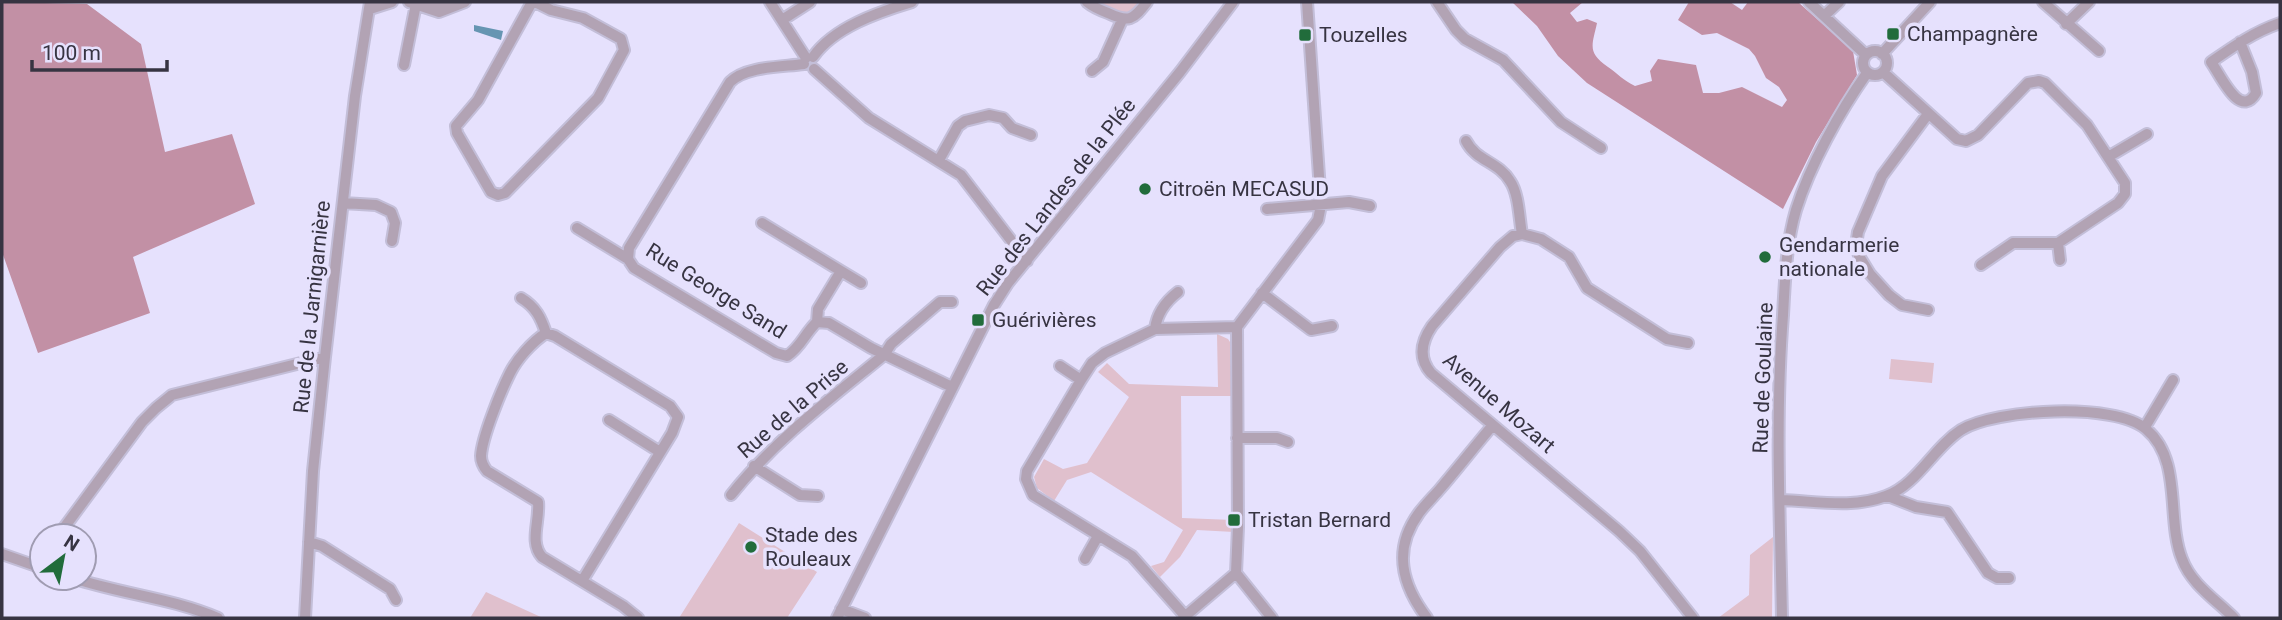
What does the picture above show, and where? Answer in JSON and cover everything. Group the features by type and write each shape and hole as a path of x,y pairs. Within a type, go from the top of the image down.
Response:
{"street":[{"path":"370,5 392,2"},
{"path":"429,2 449,2"},
{"path":"404,65 413,3 439,12 465,2"},
{"path":"534,2 592,23 621,39 624,50 598,98 505,193 498,195 491,192 456,126 478,100 534,2"},
{"path":"770,2 809,62 869,118 961,175 1027,261"},
{"path":"782,20 810,2"},
{"path":"809,62 838,32 894,7 912,2"},
{"path":"1087,2 1122,20 1133,18 1147,2"},
{"name":"Rue des Landes de la Plée","path":"839,613 994,305 1233,2"},
{"path":"1272,618 1236,573 1237,327 1318,220 1321,205 1307,2"},
{"path":"1437,2 1465,39 1503,60 1561,122 1601,148"},
{"path":"1809,2 1866,55"},
{"path":"1824,16 1839,2"},
{"path":"1882,54 1930,2"},
{"path":"2043,2 2099,51"},
{"path":"2066,24 2089,2"},
{"name":"Rue de la Jarnigarnière","path":"305,618 313,471 325,357 355,96 370,5"},
{"path":"1092,71 1104,62 1122,20"},
{"path":"2240,42 2252,72 2256,93 2245,103 2234,97 2211,62 2240,42 2257,31 2280,23"},
{"path":"1876,51 1882,54 1886,61 1883,72 1877,75 1867,73 1863,66 1866,55 1876,51"},
{"name":"Rue George Sand","path":"628,259 629,248 730,82 737,75 809,62"},
{"path":"1883,72 1957,139 1966,141 1972,139 2028,83 2045,83 2087,125 2125,183 2122,199 2058,243 2013,243 1981,265"},
{"name":"Rue de Goulaine","path":"1782,618 1778,379 1790,237 1796,210 1828,137 1867,73"},
{"path":"1928,114 1882,176 1858,232 1857,245 1859,257 1889,295 1902,305 1928,310"},
{"path":"939,160 958,126 965,121 989,115 1003,118 1012,128 1031,135"},
{"path":"2108,157 2147,134"},
{"path":"1466,141 1471,151 1498,168 1510,180 1522,234 1541,239 1569,257 1587,288 1667,339 1688,343"},
{"path":"1267,209 1349,202 1370,206"},
{"path":"343,203 376,205 391,212 395,223 392,241"},
{"path":"762,223 861,283"},
{"name":"Rue George Sand","path":"577,228 628,259 634,268 776,353 787,356 797,350 809,329 817,322 829,323 884,355"},
{"name":"Avenue Mozart","path":"1522,234 1513,236 1500,247 1432,326 1422,350 1424,361 1431,373 1633,544 1693,618"},
{"path":"2058,243 2060,260"},
{"path":"817,322 818,309 841,271"},
{"path":"1155,329 1157,318 1168,299 1178,292"},
{"path":"1262,293 1311,330 1332,326"},
{"path":"522,298 537,311 546,334"},
{"name":"Rue de la Prise","path":"731,495 754,466 780,440 884,355 891,344 940,302 952,302"},
{"path":"1236,573 1184,617 1132,556 1033,495 1026,480 1027,471 1081,380 1092,363 1105,353 1155,329 1237,327"},
{"path":"582,581 660,452 678,417 675,411 555,336 546,334 538,339 510,372 486,436 481,456 482,465 487,471 538,502 535,550 542,557 638,618"},
{"path":"884,355 952,387"},
{"path":"68,522 142,422 172,396 325,357"},
{"path":"1060,366 1081,380"},
{"path":"2144,427 2173,380"},
{"path":"1781,500 1858,504 1888,496 1904,486 1952,437 1986,419 2021,414 2103,413 2144,427 2156,438 2170,478 2175,535 2183,562 2197,584 2234,618"},
{"path":"609,420 660,452"},
{"path":"1427,618 1412,598 1406,582 1403,556 1409,531 1418,514 1493,425"},
{"path":"1237,438 1277,438 1288,442"},
{"path":"754,466 800,495 818,496"},
{"path":"1888,496 1916,507 1947,512 1988,573 1997,578 2008,578"},
{"path":"1085,559 1098,536"},
{"path":"309,542 322,546 390,589 396,600"},
{"path":"2,554 28,560"},
{"path":"98,586 175,602 218,618"},
{"path":"839,613 865,618"}],"shaded area":[{"path":"2,2 87,4 141,44 165,152 232,134 255,204 133,257 150,313 38,353 2,252"},
{"path":"1089,2 1141,2 1131,14 1122,15"},
{"path":"1512,2 1583,2 1570,13 1577,22 1587,19 1597,23 1594,53 1601,62 1635,86 1652,81 1650,71 1658,59 1696,65 1703,93 1719,93 1742,87 1782,107 1787,100 1779,87 1766,78 1749,49 1717,33 1702,35 1678,20 1689,2 1730,2 1742,10 1748,2 1798,2 1853,51 1857,75 1816,142 1783,209 1587,83 1558,56 1537,26"},
{"path":"1217,334 1230,342 1232,396 1181,396 1182,518 1233,520 1234,532 1197,530 1180,557 1160,577 1151,566 1164,562 1183,530 1091,472 1067,480 1054,501 1037,488 1034,477 1044,459 1063,469 1087,463 1129,397 1098,372 1107,363 1129,384 1218,387"},
{"path":"1891,359 1934,363 1932,383 1889,379"},
{"name":"Stade des Rouleaux","path":"739,523 817,572 787,618 679,618"},
{"path":"1773,537 1772,618 1718,618 1749,595 1750,555"},
{"path":"486,592 543,618 470,618"}],"water":[{"path":"474,25 503,31 501,40 474,31"}],"place":[{"name":"Champagnère","path":"1893,34"},
{"name":"Touzelles","path":"1305,35"},
{"name":"Citroën MECASUD","path":"1145,189"},
{"name":"Gendarmerie nationale","path":"1765,257"},
{"name":"Guérivières","path":"978,320"},
{"name":"Tristan Bernard","path":"1234,520"},
{"name":"Stade des Rouleaux","path":"751,547"}]}
